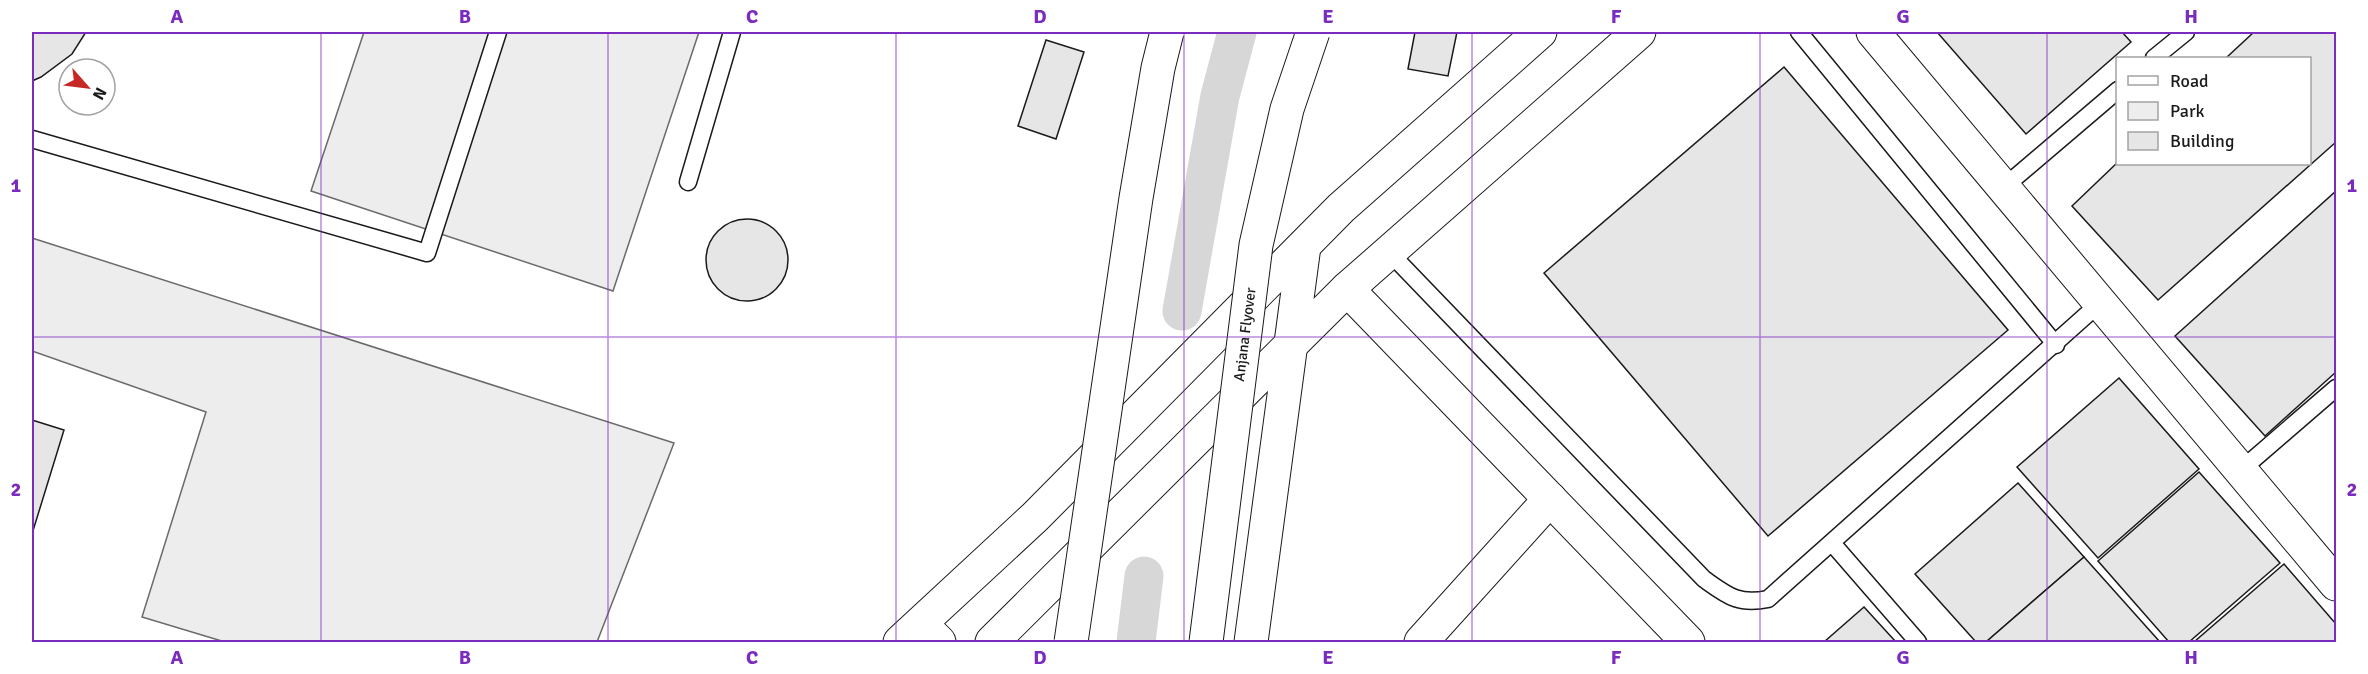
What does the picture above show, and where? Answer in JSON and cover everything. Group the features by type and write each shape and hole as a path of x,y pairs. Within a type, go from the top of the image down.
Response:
{"main road":[{"path":"1071,642 1136,198 1167,32"},
{"name":"Anjana Flyover","path":"1206,642 1256,245 1287,109 1313,32"},
{"path":"920,636 1341,208 1540,32"},
{"path":"992,642 1347,289 1639,32"},
{"path":"1873,32 2337,584"},
{"path":"1251,642 1274,459 1293,345 1304,246"},
{"path":"1347,289 1688,642"},
{"path":"1420,642 1550,499"}],"lane":[{"path":"32,139 427,253 498,32"},
{"path":"688,182 732,32"},
{"path":"1799,32 2056,345"},
{"path":"2155,57 2186,32"},
{"path":"2004,187 2116,92"},
{"path":"1389,252 1704,579 1730,598 1750,603 1768,600 2101,303"},
{"path":"2241,470 2334,393"},
{"path":"1832,543 1918,642"}],"green space":[{"path":"364,32 699,32 613,291 311,191"},
{"path":"32,238 674,443 597,642 225,642 142,617 206,412 32,351"}],"building":[{"path":"32,32 86,32 72,54 68,57 57,57 57,65 32,81"},
{"path":"1415,32 1457,32 1448,76 1408,69"},
{"path":"1937,32 2122,32 2131,42 2026,134"},
{"path":"2254,32 2336,32 2336,142 2311,164 2311,57 2227,57"},
{"path":"1046,40 1084,52 1056,139 1018,126"},
{"path":"1784,67 2008,330 1768,536 1544,273"},
{"path":"2116,164 2310,165 2158,300 2072,206"},
{"path":"2336,191 2336,372 2265,436 2175,336"},
{"path":"747,219 763,222 776,231 785,244 788,260 785,276 776,289 763,298 747,301 731,298 718,289 709,276 706,260 709,244 718,231 731,222"},
{"path":"2119,378 2199,469 2098,558 2017,467"},
{"path":"32,420 64,430 32,534"},
{"path":"2199,472 2280,563 2189,642 2169,642 2098,561"},
{"path":"2018,483 2084,557 1986,642 1976,642 1915,574"},
{"path":"2084,557 2160,642 1986,642"},
{"path":"2284,564 2336,624 2336,642 2194,642"},
{"path":"1864,607 1896,642 1824,642"}],"waterway":[{"path":"1182,311 1220,96 1237,32"},
{"path":"1136,642 1144,576"}]}
